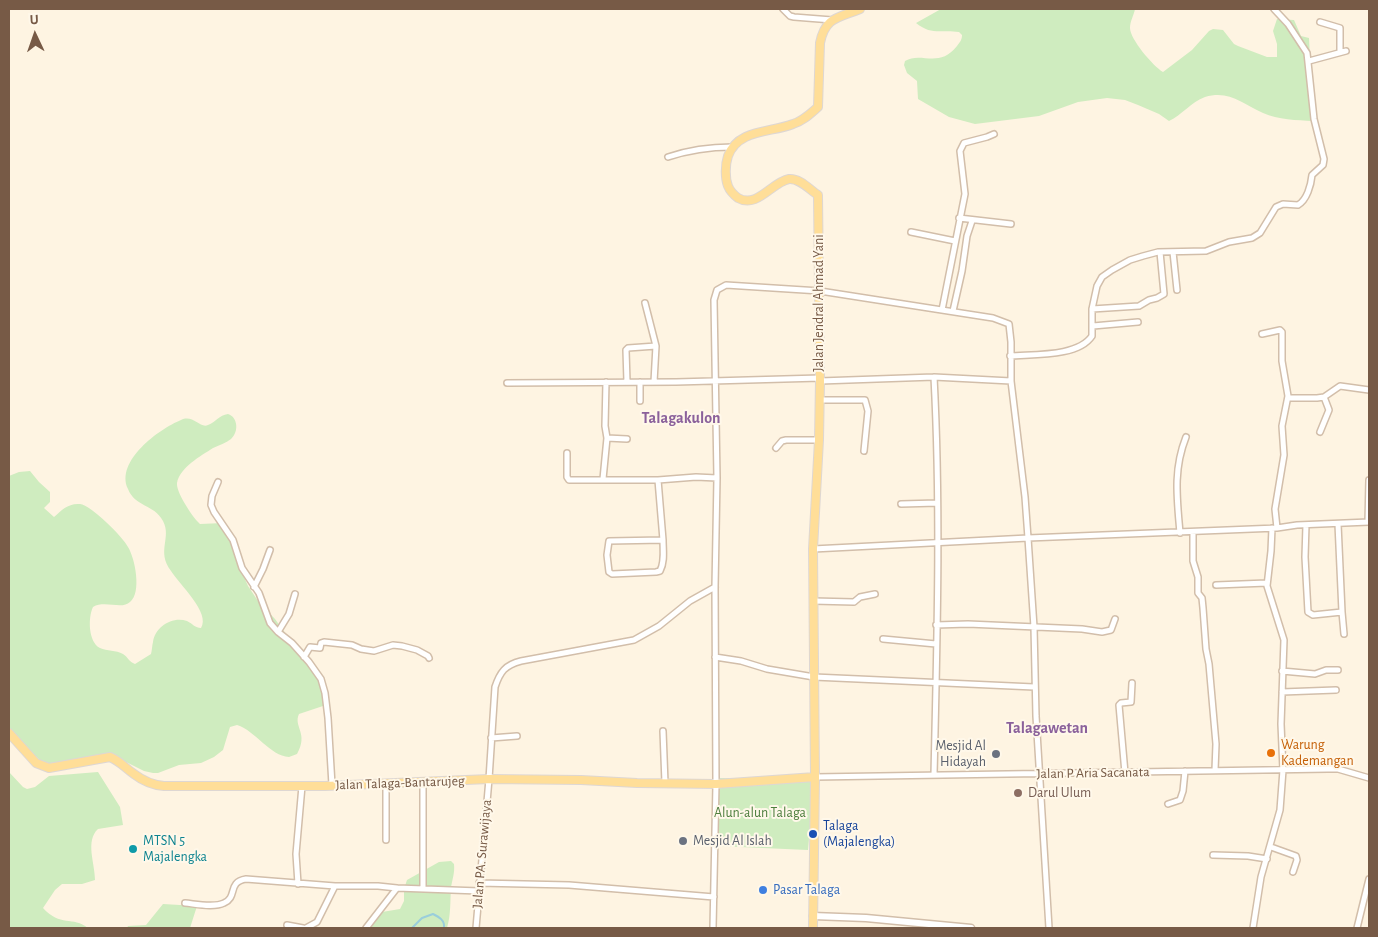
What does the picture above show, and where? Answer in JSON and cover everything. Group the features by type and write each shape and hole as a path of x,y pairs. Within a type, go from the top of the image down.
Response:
{"main road":[{"path":"732,148 741,140 758,132 791,126 806,118 818,107 822,33 827,24 832,20 860,9"},
{"name":"Jalan Jendral Ahmad Yani","path":"732,148 727,159 726,173 727,184 730,191 736,197 742,200 752,200 788,179 797,181 818,195 820,380 813,549 815,777 813,928"},
{"name":"Jalan Talaga-Bantarujeg","path":"9,733 36,763 41,766 48,768 110,757 120,761 133,774 146,782 164,786 302,786 489,780 581,780 716,784 815,777"}],"street":[{"path":"783,9 790,16 794,17 832,20"},
{"path":"1010,356 1074,350 1084,346 1092,338 1092,309 1099,283 1106,274 1137,257 1160,252 1206,251 1229,242 1252,238 1260,233 1276,207 1283,204 1298,205 1302,202 1311,183 1312,175 1324,163 1314,120 1309,61 1304,47 1288,24 1274,9"},
{"path":"1320,22 1340,28 1340,52"},
{"path":"1309,61 1346,51"},
{"path":"942,310 964,194 960,151 964,143 994,134"},
{"path":"668,157 694,150 717,147 732,148"},
{"path":"960,218 972,221 1011,224"},
{"path":"953,312 962,271 966,236 972,221"},
{"path":"912,232 955,241"},
{"path":"1092,309 1140,306 1164,294 1160,252"},
{"path":"1173,252 1177,290"},
{"path":"713,928 716,784 715,587 717,478 714,300 715,294 720,287 726,285 820,291 993,318 1007,322 1010,326 1011,381 1028,538 1034,627 1034,687 1049,928"},
{"path":"644,302 656,346 654,382"},
{"path":"1093,326 1138,322"},
{"path":"1253,928 1261,877 1271,847 1281,800 1283,770 1282,671 1284,640 1269,596 1267,583 1275,508 1284,455 1282,426 1288,398 1282,362 1282,332 1280,330 1262,334"},
{"path":"628,382 626,350 628,348 656,346"},
{"path":"934,377 938,601 934,775"},
{"path":"507,383 934,377 1011,381"},
{"path":"603,479 607,438 605,423 606,382"},
{"path":"640,382 640,401"},
{"path":"1288,398 1324,397 1340,386 1369,390"},
{"path":"1320,432 1329,410 1324,397"},
{"path":"818,400 860,399 867,402 868,411 864,451"},
{"path":"1180,533 1177,469 1186,437"},
{"path":"607,438 627,439"},
{"path":"776,448 782,441 786,440 819,440"},
{"path":"568,452 568,478 571,480 658,480 696,476 717,478"},
{"path":"658,480 663,540 662,568 660,571 612,574 609,572 607,546 609,542 663,540"},
{"path":"813,549 1028,538 1180,533 1369,522 1369,480"},
{"path":"218,482 212,496 211,505 233,540 242,568 259,593 270,623 292,643 320,679 325,693 332,785"},
{"path":"901,504 937,503"},
{"path":"1338,524 1344,634"},
{"path":"1306,525 1305,565 1308,612 1313,615 1342,612"},
{"path":"1193,532 1193,561 1198,577 1198,593 1202,598 1209,664 1216,744 1215,770"},
{"path":"254,587 263,570 270,550"},
{"path":"1216,586 1267,583"},
{"name":"Jalan PA. Surawijaya","path":"476,928 495,687 504,668 511,664 544,656 634,640 659,626 690,601 715,587"},
{"path":"278,632 289,614 295,594"},
{"path":"813,601 854,602 860,597 875,594"},
{"path":"936,625 968,624 1108,632 1111,630 1115,619"},
{"path":"883,639 936,644"},
{"path":"304,657 310,647 320,648 320,643 324,642 352,645 374,651 393,645 402,646 417,650 429,658"},
{"path":"715,657 814,677 1034,687"},
{"path":"1282,671 1315,674 1326,670 1338,670"},
{"path":"1125,773 1119,705 1131,702 1132,683"},
{"path":"1282,692 1336,690"},
{"path":"663,731 665,783"},
{"path":"491,738 517,736"},
{"name":"Jalan P Aria Sacanata","path":"815,777 1338,769 1369,778"},
{"path":"1168,804 1180,800 1185,771"},
{"path":"423,781 423,889"},
{"path":"386,783 386,840"},
{"path":"298,884 296,854 302,786"},
{"path":"1271,847 1296,856 1292,872"},
{"path":"1213,855 1267,858"},
{"path":"185,903 225,903 231,897 234,884 239,880 246,879 334,886 378,886 479,891"},
{"path":"1358,928 1369,879"},
{"path":"479,883 569,886 714,897"},
{"path":"287,925 304,928 316,922 334,886"},
{"path":"366,928 398,888"},
{"path":"813,916 866,918 971,928"}],"green space":[{"path":"941,9 1135,9 1130,25 1131,33 1143,52 1163,72 1192,50 1213,29 1223,30 1234,44 1238,46 1267,57 1277,57 1277,44 1273,31 1277,19 1294,20 1301,36 1309,38 1313,121 1275,117 1236,99 1222,95 1200,99 1169,121 1159,114 1125,100 1107,98 1078,102 1039,116 975,124 949,117 918,99 917,81 907,73 904,65 905,61 911,58 944,57 960,42 962,35 959,32 932,31 916,23"},
{"path":"228,414 235,421 236,429 234,436 213,448 187,467 179,477 177,487 194,518 200,524 223,523 228,531 248,586 258,601 275,619 323,685 326,705 299,714 298,723 302,741 297,754 289,757 282,756 269,748 250,732 237,725 230,727 223,750 214,757 201,763 179,765 158,773 144,771 116,757 55,766 42,762 23,745 9,737 9,476 19,472 30,471 50,492 50,502 44,508 54,517 69,506 80,504 106,522 125,542 131,552 135,567 136,591 134,598 123,605 103,604 93,607 90,617 90,629 96,645 103,649 123,654 135,664 151,654 154,637 165,624 170,621 181,620 201,628 203,622 198,607 167,564 164,551 166,533 163,521 155,511 135,499 128,489 126,478 128,468 133,457 141,447 172,424 189,419 205,426"},
{"path":"9,772 27,789 35,787 49,776 98,772 120,807 123,825 98,829 94,834 91,846 95,880 82,884 62,884 55,890 43,908 49,914 61,920 77,922 88,928 9,928"},
{"name":"Alun-alun Talaga","path":"716,778 814,779 808,850 717,846"},
{"path":"451,861 454,864 454,870 447,928 368,928 382,912 400,909 404,901 404,889 407,880 439,862"},
{"path":"163,904 197,906 190,928 127,928 128,926 146,925"}],"waterway":[{"path":"412,928 422,918 433,914 443,921 444,928"}],"place":[{"name":"Warung Kademangan","path":"1271,753"},
{"name":"Mesjid Al Hidayah","path":"996,754"},
{"name":"Darul Ulum","path":"1018,793"},
{"name":"Talaga (Majalengka)","path":"813,834"},
{"name":"Mesjid Al Islah","path":"683,841"},
{"name":"MTSN 5 Majalengka","path":"133,849"},
{"name":"Pasar Talaga","path":"763,890"}],"district":[{"name":"Talagakulon","path":"681,418"},
{"name":"Talagawetan","path":"1047,728"}]}
